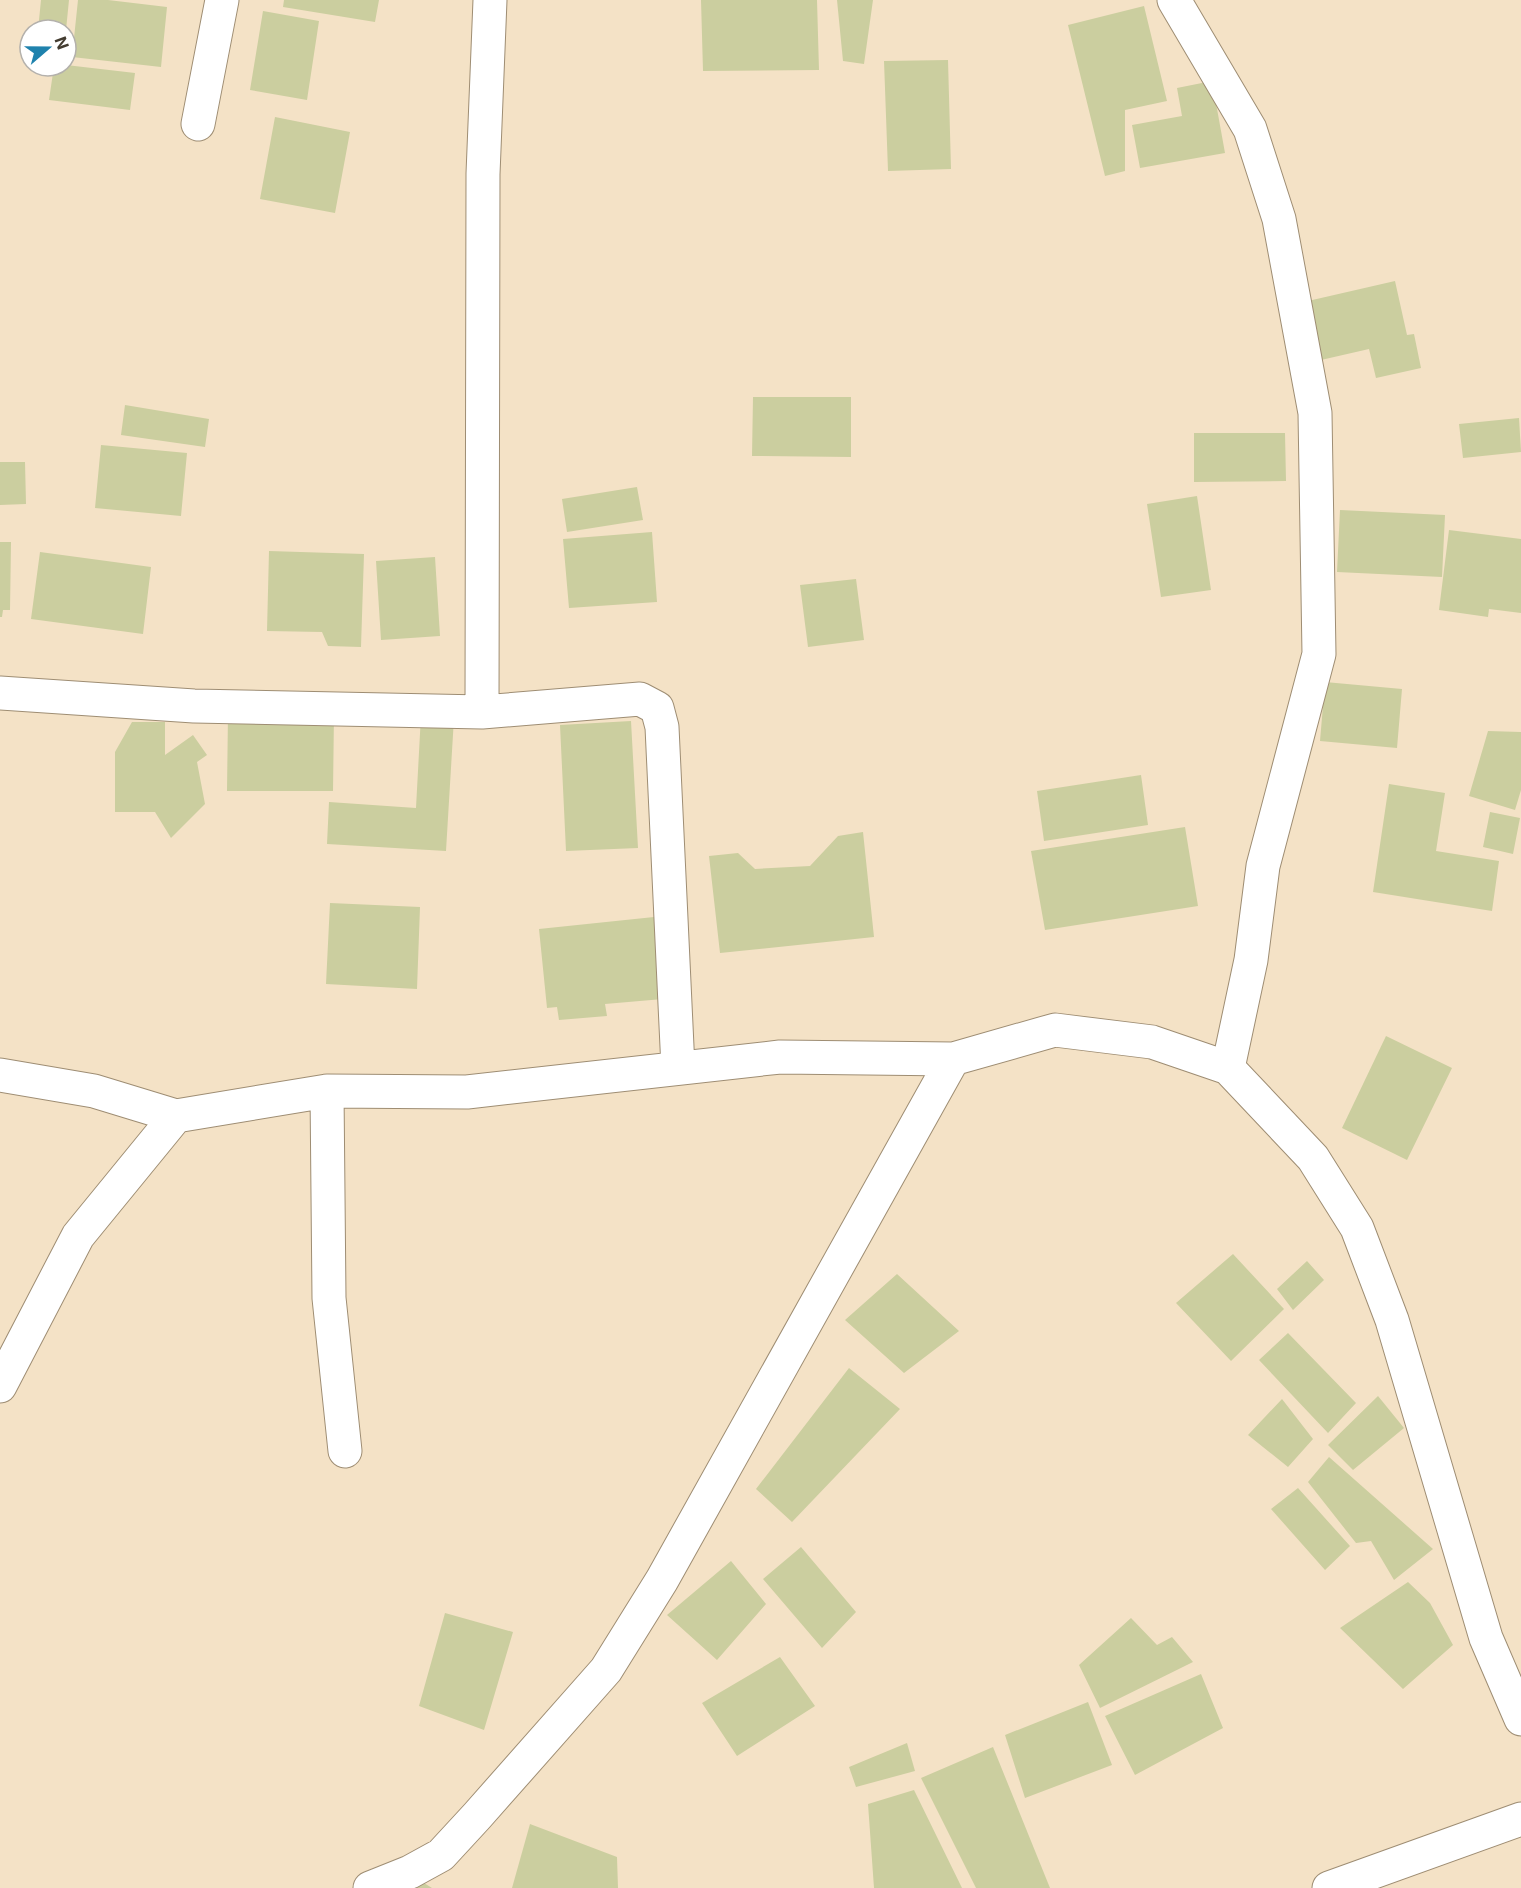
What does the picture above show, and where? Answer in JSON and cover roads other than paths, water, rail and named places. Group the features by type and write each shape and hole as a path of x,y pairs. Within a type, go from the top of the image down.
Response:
{"street":[{"path":"198,124 222,0"},
{"path":"482,712 483,174 490,0"},
{"path":"1174,0 1250,129 1279,219 1315,413 1319,654 1263,866 1251,960 1228,1068"},
{"path":"0,693 194,706 482,712 640,699 657,708 662,727 678,1068"},
{"path":"0,1075 94,1091 176,1116 327,1091 467,1092 780,1057 953,1059 1055,1030 1152,1042 1228,1068 1313,1158 1357,1228 1392,1320 1486,1638 1521,1719"},
{"path":"370,1888 410,1872 441,1855 606,1670 662,1580 953,1059"},
{"path":"327,1091 329,1298 345,1451"},
{"path":"0,1386 78,1236 176,1116"},
{"path":"1329,1888 1521,1819"}]}
